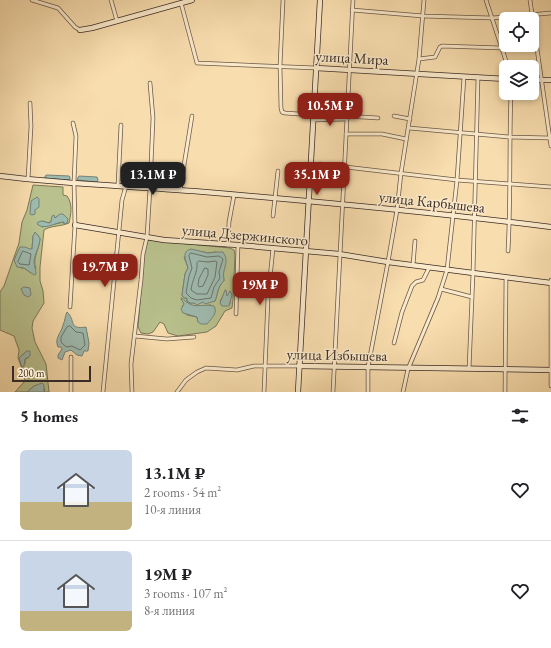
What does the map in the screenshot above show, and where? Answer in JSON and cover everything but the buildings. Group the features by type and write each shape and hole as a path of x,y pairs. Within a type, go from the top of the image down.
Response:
{"main road":[{"path":"80,30 192,0"},
{"path":"298,392 320,0"},
{"name":"улица Мира","path":"316,68 499,78"},
{"path":"542,80 551,80"},
{"name":"улица Карбышева","path":"0,176 28,180 180,190 453,215 551,227"},
{"name":"улица Дзержинского","path":"75,225 164,240 339,254 413,266 551,282"},
{"name":"улица Избышева","path":"299,366 469,370 550,370"}],"street":[{"path":"32,0 58,8 75,27 80,30"},
{"path":"111,0 118,21"},
{"path":"284,0 280,66 282,112 313,117 378,118"},
{"path":"333,392 353,0"},
{"path":"368,392 368,367 397,210 406,139 419,59 424,0"},
{"path":"486,0 499,39"},
{"path":"530,0 532,12"},
{"name":"улица Мира","path":"180,2 197,63 316,68"},
{"path":"352,10 423,16 499,17"},
{"path":"539,14 551,13"},
{"path":"419,59 435,57 442,46 499,48"},
{"path":"538,52 551,146"},
{"path":"403,392 408,369 441,289 447,270 457,180 464,77"},
{"path":"469,370 475,218 478,77"},
{"path":"132,392 131,364 143,254 147,236 150,188 153,118 150,83"},
{"path":"508,251 511,183 509,137 511,100"},
{"path":"28,180 31,118 30,103"},
{"path":"180,190 192,116"},
{"path":"394,116 410,119"},
{"path":"70,307 75,225 74,182 76,136 73,123"},
{"path":"118,185 121,125"},
{"path":"409,128 509,137 551,138"},
{"path":"346,134 382,134 406,139"},
{"path":"320,164 457,180 551,187"},
{"path":"273,216 278,171"},
{"path":"103,392 122,200 126,186"},
{"path":"228,245 229,222 234,195"},
{"path":"413,266 414,241"},
{"path":"236,314 238,245"},
{"path":"264,392 268,298 273,248"},
{"path":"394,343 402,312 412,286 416,282 423,280 429,268"},
{"path":"505,392 506,277"},
{"path":"551,282 551,386"},
{"path":"441,289 472,297"},
{"path":"134,336 167,339 194,338"},
{"path":"71,357 71,392"},
{"name":"улица Избышева","path":"177,392 186,380 197,372 206,368 237,370 254,366 299,366"}],"green space":[{"path":"33,185 63,187 63,195 67,196 71,206 69,223 50,227 44,230 40,281 44,303 33,321 32,328 35,342 46,364 49,392 44,392 45,389 34,386 27,392 15,392 25,381 18,358 19,350 14,336 0,330 0,292 4,286 19,243 22,222 27,210","holes":["58,216 64,216 68,219 64,224 64,222 42,227 42,221 49,223 54,217 55,218","37,234 40,239 35,258 36,269 31,273 24,268 21,268 15,257 18,253 32,249 33,236","27,351 28,358 25,359 25,363 22,367 19,358"]},
{"path":"148,240 230,248 234,250 232,308 225,311 216,326 207,332 178,336 168,333 164,324 160,322 153,332 148,334 141,333 138,327 144,254","holes":["197,251 208,253 216,252 223,272 224,281 219,288 215,301 190,303 187,301 187,298 184,298 182,295 185,274 188,268 184,257","226,291 227,296 231,296 230,304 220,301","181,298 192,305 211,305 198,322 197,317 187,315 182,306 184,304"]}],"water":[{"path":"47,175 69,176 70,179 45,178"},
{"path":"79,176 97,177 98,180 97,182 78,180 77,179"},
{"path":"37,197 39,199 39,207 35,210 35,214 32,215 30,214 31,201"},
{"path":"60,214 63,214 68,219 67,223 64,224 64,222 61,222 43,227 37,224 38,222 42,221 49,223 51,222 52,216 54,215 55,218"},
{"path":"35,232 40,238 34,261 36,274 34,275 24,268 17,267 14,260 20,247 32,249 33,236"},
{"path":"191,249 208,253 223,252 226,257 224,281 219,288 215,301 205,304 203,302 197,305 187,301 187,298 184,298 182,295 185,274 188,268 185,254"},
{"path":"24,287 30,288 31,295 28,297 24,295 21,289"},
{"path":"225,290 227,296 230,291 232,295 229,306 222,306 220,303"},
{"path":"182,298 186,302 197,306 214,306 214,315 207,324 201,324 198,322 197,317 183,313 181,309 184,304 181,299"},
{"path":"67,312 70,315 74,326 80,328 86,327 89,343 88,351 84,351 82,356 77,355 71,350 65,352 62,360 58,358 58,355 62,349 61,347 58,347 57,341"},
{"path":"27,351 30,351 30,356 25,359 24,366 22,367 19,358"},
{"path":"42,383 44,385 44,392 27,392 34,386"}]}
